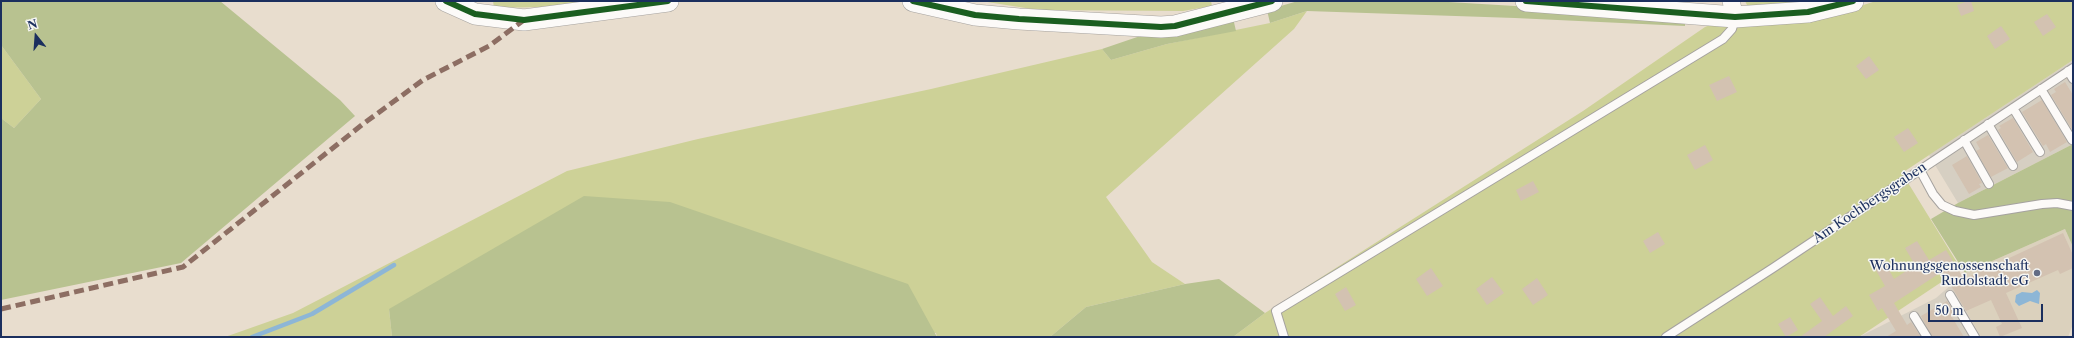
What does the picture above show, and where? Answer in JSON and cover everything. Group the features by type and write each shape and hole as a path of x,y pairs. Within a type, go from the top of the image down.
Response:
{"street":[{"path":"446,1 475,11 524,20 668,1"},
{"path":"913,1 975,15 1161,27 1175,26 1272,1"},
{"path":"1526,1 1808,12 1854,1"}],"lane":[{"path":"1284,337 1276,311 1724,39 1732,29 1733,9"},
{"path":"2070,69 2073,80"},
{"name":"Am Kochbergsgraben","path":"1666,337 1920,170 2070,69"},
{"path":"2041,89 2072,140"},
{"path":"2013,108 2040,152"},
{"path":"1988,124 2013,166"},
{"path":"1964,140 1989,184"},
{"path":"1920,170 1937,200 1942,205 1954,212 1974,215 2042,204 2057,203 2073,206"},
{"path":"1950,296 1975,337"},
{"path":"1914,316 1927,337"}],"shaded area":[{"path":"2073,60 2073,144 1958,203 1929,155"},
{"path":"2065,229 2073,247 2073,324 2068,337 1981,337 1951,285 1965,273"},
{"path":"1951,285 1981,337 1859,337 1936,298"}],"green space":[{"path":"1,1 220,1 340,100 355,116 181,263 1,300 1,118 14,128 41,99 1,45"},
{"path":"493,1 592,1 541,7 494,8"},
{"path":"981,1 1211,1 1212,6 1183,11 1038,10"},
{"path":"1298,1 1432,1 1515,6 1685,17 1685,26 1515,18 1307,11 1270,23 1267,10"},
{"path":"1745,1 1824,1 1748,7"},
{"path":"1876,1 2073,1 2073,60 1902,173 1961,269 1859,337 1233,337 1265,313 1583,111 1705,27 1722,20 1813,21"},
{"path":"1307,11 1294,29 1106,197 1152,262 1185,284 1086,307 1050,337 937,337 936,333 389,309 392,337 225,337 293,313 567,171 698,139 931,89 1102,49 1111,60 1167,44 1270,23"},
{"path":"1233,18 1236,31 1167,44 1111,60 1102,49 1149,33"},
{"path":"1,45 41,99 14,128 1,118"},
{"path":"2073,144 2073,247 2065,229 1965,273 1931,219 1958,203"},
{"path":"584,196 670,202 908,284 937,337 392,337 389,309"},
{"path":"1219,279 1265,313 1233,337 1050,337 1086,307 1185,284"}],"water":[{"path":"2037,290 2040,293 2039,304 2030,301 2019,306 2015,302 2016,295 2022,292 2032,293"}],"building":[{"path":"1971,1 1974,11 1961,16 1957,5"},
{"path":"2047,14 2056,27 2043,36 2034,22"},
{"path":"2001,26 2010,39 1995,49 1987,36"},
{"path":"1869,56 1879,70 1866,79 1856,66"},
{"path":"1729,76 1737,92 1717,101 1709,85"},
{"path":"2065,82 2073,95 2073,131 2051,95 2056,92 2054,89"},
{"path":"2042,100 2067,142 2050,152 2046,144 2043,146 2022,112"},
{"path":"2013,118 2033,152 2017,162 1998,130 2001,128 1999,126"},
{"path":"1908,128 1918,143 1904,152 1894,137"},
{"path":"1988,135 2008,168 1991,177 1976,151 1980,149 1976,142"},
{"path":"1705,145 1713,160 1695,170 1687,155"},
{"path":"1967,156 1982,183 1979,184 1981,187 1969,194 1952,165"},
{"path":"1533,181 1539,192 1521,201 1516,190"},
{"path":"1658,232 1665,244 1650,253 1643,241"},
{"path":"2063,233 2073,255 2073,268 2060,274 2058,270 2006,293 2022,328 2000,337 1996,327 2002,324 1991,300 1966,311 1944,274 1942,275 1940,273 1894,303 1907,325 1911,322 1921,337 1886,337 1896,331 1882,308 1878,311 1869,295 1885,286 1873,265 1883,259 1894,279 1915,265 1905,248 1917,241 1929,260 1946,250 1964,279"},
{"path":"1431,268 1443,286 1427,296 1416,279"},
{"path":"1492,277 1504,293 1487,305 1476,289"},
{"path":"1537,278 1548,295 1533,305 1522,289"},
{"path":"1346,287 1356,305 1345,311 1335,294"},
{"path":"1820,297 1833,316 1846,306 1853,316 1824,337 1800,337 1822,321 1810,304"},
{"path":"1947,301 1956,315 1952,317 1964,337 1932,337 1921,316"},
{"path":"1790,317 1798,330 1786,337 1778,324"}],"waterway":[{"path":"252,337 312,314 394,265"}],"marked path":[{"path":"1,309 183,267 363,124 423,80 489,46 524,20"}],"cycle path":[{"path":"446,1 475,14 524,20 668,1"},
{"path":"913,1 975,15 1161,27 1175,26 1272,1"},
{"path":"1526,1 1735,17 1808,12 1853,1"}],"place":[{"name":"Wohnungsgenossenschaft Rudolstadt eG","path":"2037,273"}]}
